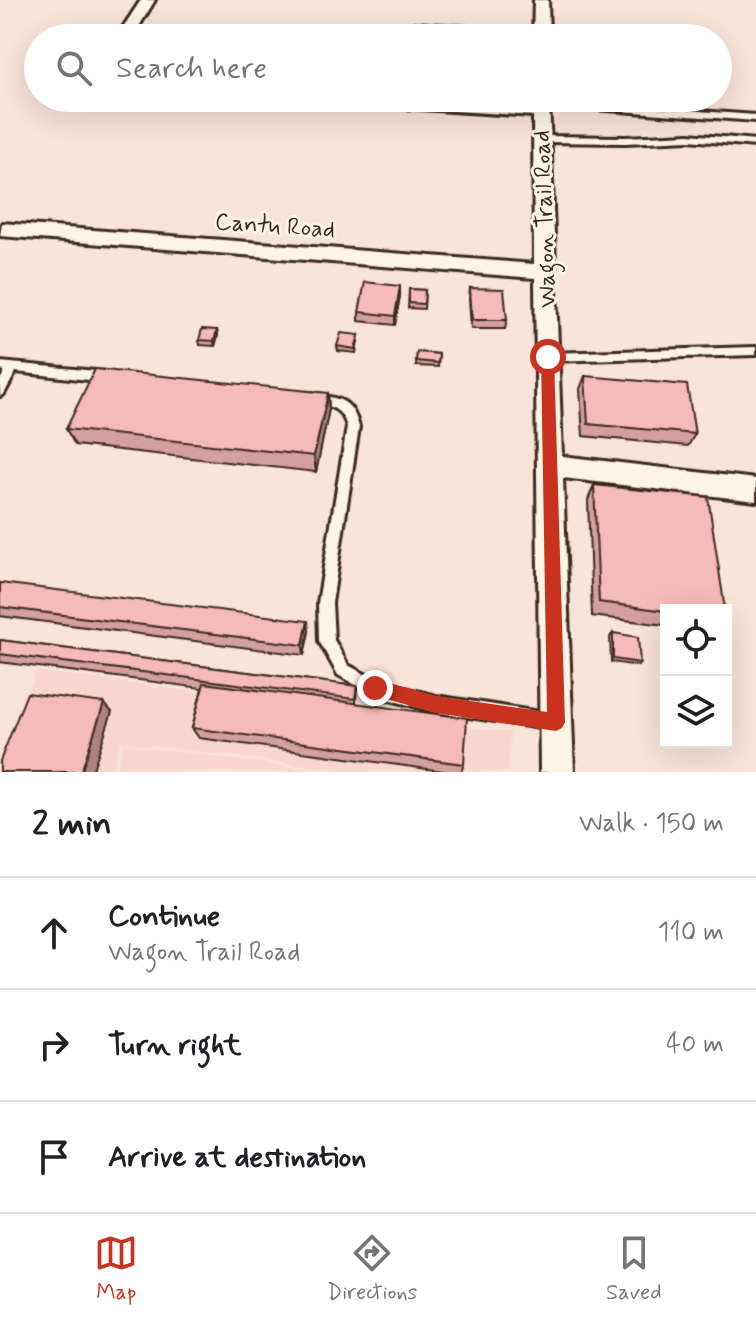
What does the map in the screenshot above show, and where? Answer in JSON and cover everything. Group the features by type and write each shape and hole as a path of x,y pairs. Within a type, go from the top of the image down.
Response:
{"street":[{"path":"133,24 148,0"},
{"path":"541,0 541,24"},
{"name":"Wagon Trail Road","path":"541,112 557,772"},
{"name":"Cantu Road","path":"1,230 546,272"},
{"path":"550,465 756,490"}],"lane":[{"path":"664,112 756,118"},
{"path":"542,139 689,137 756,143"},
{"path":"548,357 756,351"},
{"path":"0,391 6,367 121,378"},
{"path":"292,396 324,399 340,405 349,412 353,427 325,603 327,641 343,670 375,688 436,704 556,722"}],"shaded area":[{"path":"36,671 510,732 509,772 352,772 121,742 112,772 0,772"},
{"path":"123,744 326,772 115,772"}],"building":[{"path":"365,282 400,286 395,316 359,312"},
{"path":"470,288 504,289 507,320 472,320"},
{"path":"409,289 425,290 424,304 409,303"},
{"path":"202,329 217,330 214,341 199,340"},
{"path":"341,333 359,335 355,349 337,346"},
{"path":"417,352 439,354 438,363 416,361"},
{"path":"95,369 328,393 314,456 66,429"},
{"path":"585,376 687,385 695,434 588,424"},
{"path":"594,485 708,497 724,604 660,604 660,610 599,602"},
{"path":"0,583 308,621 303,645 0,607"},
{"path":"613,633 638,637 640,663 613,659"},
{"path":"0,640 357,686 355,699 0,654"},
{"path":"204,683 467,718 464,764 192,728"},
{"path":"27,693 104,703 81,772 0,772 0,761"}],"route":[{"path":"375,688 436,704 556,722 548,357"}]}
